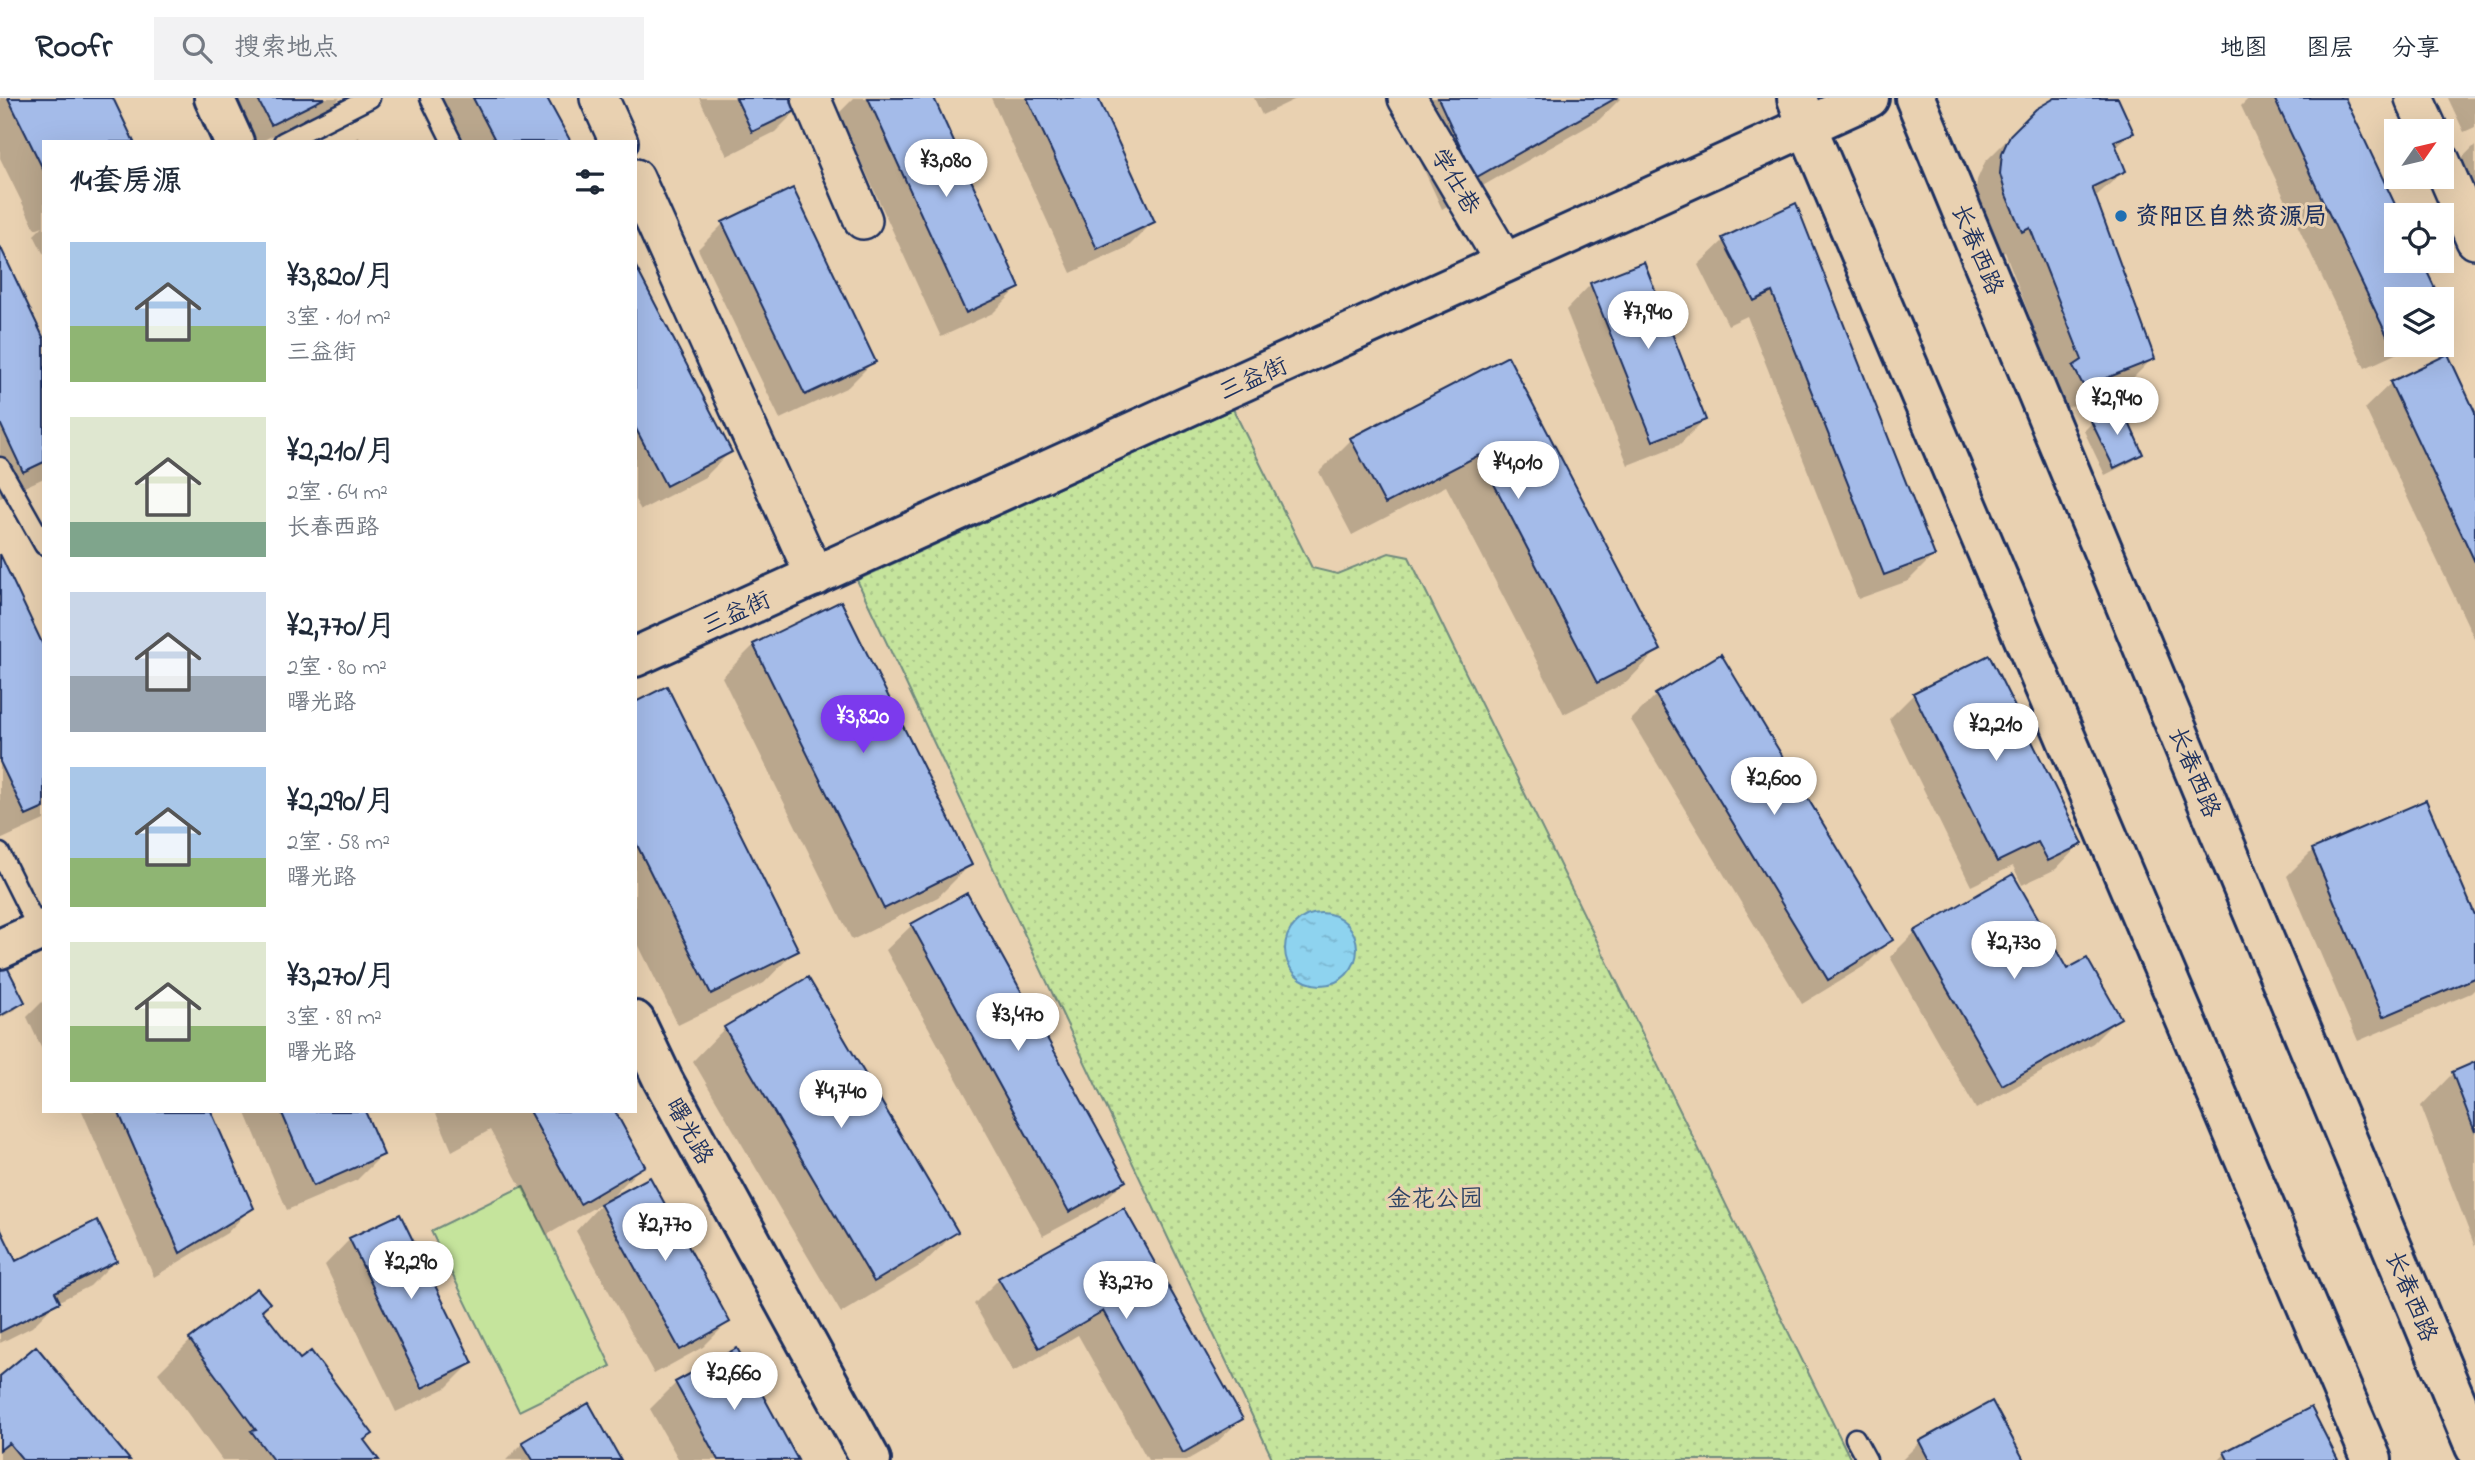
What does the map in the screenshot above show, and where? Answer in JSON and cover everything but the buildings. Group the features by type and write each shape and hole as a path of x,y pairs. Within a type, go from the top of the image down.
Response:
{"main road":[{"path":"214,98 233,140"},
{"name":"三益街","path":"637,656 1505,263 1802,112 1870,98"},
{"name":"长春西路","path":"1915,98 2475,1447"},
{"path":"1802,112 2372,1460"},
{"path":"0,948 42,930"},
{"name":"曙光路","path":"637,1025 663,1080 871,1460"}],"street":[{"path":"599,98 618,140"},
{"path":"811,98 863,219"},
{"name":"学仕巷","path":"1407,98 1505,263"},
{"path":"2414,98 2424,119"},
{"path":"637,182 815,577"},
{"path":"2453,189 2475,240"}],"lane":[{"path":"286,140 370,98"},
{"path":"430,98 451,140"},
{"path":"0,467 6,490 42,542"},
{"path":"0,853 42,930"},
{"path":"1855,1437 1867,1460"}],"green space":[{"name":"金花公园","path":"1233,409 1312,568 1337,574 1389,553 1409,557 1851,1460 1273,1460 857,580"},
{"path":"523,1186 611,1366 519,1411 431,1231"}],"water":[{"path":"1321,913 1341,919 1351,929 1357,949 1351,969 1341,979 1321,985 1301,979 1291,969 1285,949 1291,929 1301,919"}],"place":[{"name":"资阳区自然资源局","path":"2121,216"}]}
